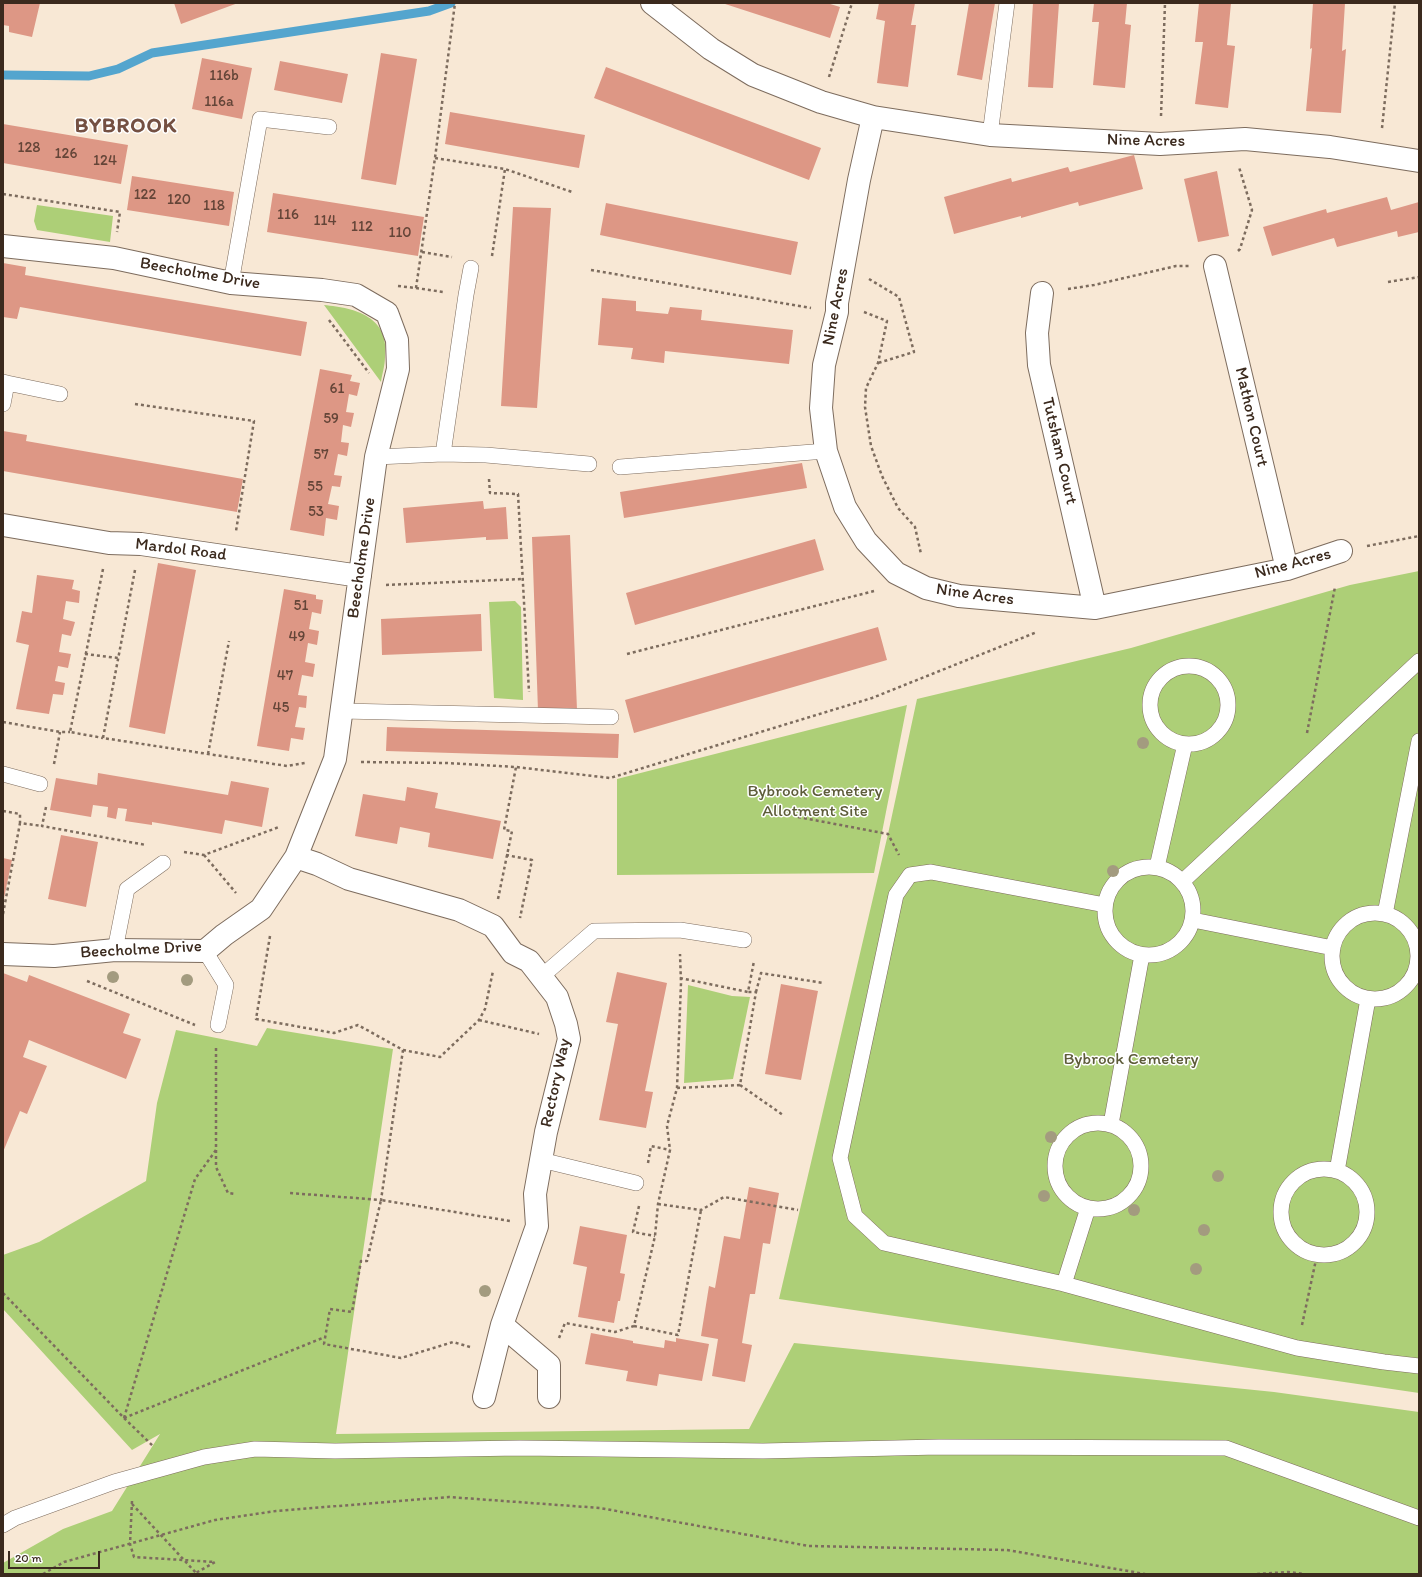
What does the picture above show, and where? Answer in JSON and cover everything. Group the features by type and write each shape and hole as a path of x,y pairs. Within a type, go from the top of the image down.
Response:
{"street":[{"name":"Nine Acres","path":"652,3 710,49 752,75 821,102 873,117 990,135 1160,144 1245,139 1330,147 1419,161"},
{"name":"Nine Acres","path":"873,117 858,180 837,308 824,365 822,408 826,450 845,508 866,541 896,573 926,588 960,596 1095,608 1287,569 1341,551"},
{"name":"Beecholme Drive","path":"3,246 114,258 231,283 322,290 356,295 387,314 397,340 398,369 376,458 335,759 299,848 261,909 205,951 115,950 54,956 3,954"},
{"name":"Mathon Court","path":"1215,266 1287,569"},
{"name":"Tutsham Court","path":"1042,293 1037,333 1039,365 1095,608"},
{"name":"Mardol Road","path":"3,525 108,543 141,544 232,557 359,580"},
{"name":"Rectory Way","path":"299,848 317,864 349,879 459,910 496,931 513,953 529,962 557,997 566,1024 569,1039 546,1132 541,1160 535,1194 536,1226 502,1325 484,1397"},
{"path":"502,1325 549,1365 549,1397"}],"lane":[{"path":"990,135 1007,3"},
{"path":"231,283 260,119 329,127"},
{"path":"443,454 471,268"},
{"path":"3,404 5,382 60,394"},
{"path":"620,467 826,450"},
{"path":"376,458 443,454 486,455 589,464"},
{"path":"1183,881 1419,661"},
{"path":"1183,665 1196,665 1208,670 1219,678 1226,690 1228,703 1226,716 1220,729 1211,738 1198,743 1185,744 1172,741 1162,734 1154,724 1150,712 1149,699 1153,687 1161,676 1171,669 1183,665"},
{"path":"342,711 611,718"},
{"path":"1385,914 1419,741"},
{"path":"1157,867 1185,744"},
{"path":"3,774 40,784"},
{"path":"115,950 127,889 163,864"},
{"path":"1143,866 1157,867 1171,872 1183,881 1190,892 1194,906 1193,920 1188,933 1180,944 1168,951 1156,955 1142,955 1129,951 1118,943 1110,932 1105,919 1105,905 1109,891 1118,879 1129,871 1143,866"},
{"path":"1105,905 931,872 910,875 896,895 840,1158 855,1216 884,1243 1064,1284 1297,1348 1419,1366"},
{"path":"1371,913 1385,914 1397,919 1408,927 1415,939 1419,965 1413,978 1400,992 1394,996 1381,1000 1368,1000 1355,995 1344,987 1336,975 1332,962 1333,948 1337,935 1346,924 1357,917 1371,913"},
{"path":"1193,920 1333,948"},
{"path":"541,977 594,931 680,930 744,940"},
{"path":"205,951 226,985 218,1030"},
{"path":"1111,1124 1142,955"},
{"path":"1337,1171 1368,1000"},
{"path":"1097,1122 1111,1124 1124,1131 1134,1141 1140,1155 1142,1170 1138,1184 1129,1197 1117,1205 1103,1209 1088,1208 1075,1203 1065,1194 1057,1182 1054,1168 1056,1154 1062,1142 1071,1131 1083,1124 1097,1122"},
{"path":"541,1160 636,1183"},
{"path":"1324,1168 1337,1171 1350,1178 1360,1188 1366,1201 1367,1215 1363,1229 1356,1241 1344,1250 1331,1255 1317,1255 1303,1250 1292,1242 1284,1230 1280,1216 1282,1202 1287,1188 1297,1178 1309,1171 1324,1168"},
{"path":"1064,1284 1088,1208"},
{"path":"9,1521 114,1482 204,1457 255,1449 335,1451 520,1448 763,1451 939,1447 1226,1448 1419,1518"}],"path":[{"path":"393,285 416,288 435,158 454,3"},
{"path":"821,102 852,3"},
{"path":"1160,144 1165,3"},
{"path":"1380,154 1395,3"},
{"path":"1042,293 1094,285 1176,266 1215,266 1240,249 1252,210 1232,140"},
{"path":"435,158 505,169 572,192"},
{"path":"491,263 505,169"},
{"path":"3,194 120,212 114,258"},
{"path":"422,252 458,258"},
{"path":"591,270 837,308 887,321 878,363 866,388 865,407 871,446 882,476 898,508 915,527 925,569 926,588"},
{"path":"842,273 865,276 899,297 914,352 878,363"},
{"path":"1388,282 1419,276"},
{"path":"322,290 319,307 375,382 393,392"},
{"path":"135,404 254,422 232,557"},
{"path":"486,455 490,493 518,494 530,715"},
{"path":"1341,551 1419,536"},
{"path":"70,732 108,543"},
{"path":"104,738 118,658 141,544"},
{"path":"627,654 880,589 896,573"},
{"path":"359,580 372,585 522,579"},
{"path":"1299,773 1335,587"},
{"path":"3,722 287,766 335,759 352,761 447,763 516,767 610,778 872,698 1038,631"},
{"path":"208,754 229,641"},
{"path":"85,654 118,658"},
{"path":"53,766 60,732"},
{"path":"261,909 272,924 256,1019 334,1033 358,1025 403,1050 440,1057 479,1020 485,1009 506,855 512,831 504,830 516,767"},
{"path":"42,826 46,803"},
{"path":"3,811 20,814 20,823 3,914"},
{"path":"798,817 888,834 910,875"},
{"path":"20,823 150,846"},
{"path":"180,851 204,856 278,827 299,848"},
{"path":"506,855 532,860 513,953"},
{"path":"204,856 239,896 242,922"},
{"path":"744,940 758,944 748,992"},
{"path":"54,956 68,974 174,1016 218,1030 216,1051 216,1167 228,1193 235,1194"},
{"path":"740,1085 756,992 761,973 822,984"},
{"path":"680,978 748,992 756,992"},
{"path":"479,1020 500,1026 569,1039"},
{"path":"403,1050 381,1200 367,1261 361,1261 352,1312 330,1309 324,1344 401,1358 453,1342 495,1354"},
{"path":"676,1088 740,1085 783,1115"},
{"path":"124,1418 195,1179 216,1150"},
{"path":"290,1193 381,1200 536,1226"},
{"path":"658,1204 701,1210 724,1197 798,1210"},
{"path":"640,1205 633,1232 655,1236"},
{"path":"634,1326 678,1335 701,1210"},
{"path":"1297,1348 1317,1255"},
{"path":"3,1293 124,1418 174,1465"},
{"path":"124,1418 325,1337"},
{"path":"132,1503 184,1560 196,1574 215,1562 184,1560 134,1557 130,1544 133,1477"},
{"path":"43,1574 64,1562 215,1520 276,1511 450,1497 600,1508 809,1546 1007,1550 1145,1574"},
{"path":"1257,1574 1288,1572 1304,1574"}],"green space":[{"path":"37,205 113,216 110,242 37,230 34,221"},
{"path":"324,305 336,306 359,312 368,317 382,332 385,343 385,360 381,382"},
{"name":"Bybrook Cemetery","path":"1419,571 1419,1393 779,1299 888,834 917,699 1131,648 1350,585"},
{"path":"515,601 521,607 523,700 494,698 489,602"},
{"name":"Bybrook Cemetery Allotment Site","path":"907,705 874,873 617,875 617,779"},
{"path":"688,985 732,996 750,997 733,1079 684,1083"},
{"path":"267,1028 393,1049 336,1434 749,1429 794,1343 1274,1392 1419,1412 1419,1574 3,1574 3,1563 63,1529 112,1511 160,1434 132,1450 3,1309 3,1255 39,1242 146,1181 157,1103 176,1030 257,1046"}],"building":[{"path":"3,3 40,3 32,37 9,32 9,26 3,25"},
{"path":"174,3 238,3 181,24"},
{"path":"722,3 827,3 840,7 830,38"},
{"path":"879,3 915,3 911,25 916,25 908,87 877,83 885,21 876,19"},
{"path":"969,3 995,3 982,80 957,75"},
{"path":"1033,3 1059,3 1053,88 1028,87"},
{"path":"1094,3 1127,3 1125,24 1131,25 1125,88 1093,85 1099,22 1092,22"},
{"path":"1199,3 1231,3 1227,45 1235,46 1228,108 1195,104 1203,42 1195,42"},
{"path":"1313,3 1345,3 1342,51 1346,49 1341,113 1306,111 1312,48 1310,49"},
{"path":"381,53 417,59 396,185 361,179"},
{"path":"202,58 252,68 242,119 192,109"},
{"path":"280,61 348,74 342,103 274,90"},
{"path":"606,67 821,148 809,180 594,98"},
{"path":"450,112 585,135 579,168 445,144"},
{"path":"3,124 128,145 121,184 3,163"},
{"path":"1134,155 1143,189 1079,206 1078,202 1021,218 1021,216 954,234 944,197 1011,178 1012,182 1068,167 1070,172"},
{"path":"1217,171 1229,236 1198,242 1184,179"},
{"path":"132,176 234,192 229,226 127,210"},
{"path":"273,193 424,217 418,256 267,232"},
{"path":"1387,197 1391,210 1419,202 1419,232 1398,237 1397,231 1337,247 1334,238 1272,256 1263,227 1326,209 1327,213"},
{"path":"606,203 798,242 791,275 600,235"},
{"path":"513,207 551,208 537,408 501,406"},
{"path":"3,263 26,267 25,275 307,322 301,356 20,307 17,319 3,317"},
{"path":"602,298 636,301 636,311 668,314 670,307 702,310 701,320 793,330 789,364 665,351 664,363 631,359 633,348 598,345"},
{"path":"320,369 352,375 350,381 360,383 357,396 349,394 346,412 354,413 351,427 343,425 341,442 349,443 347,456 338,454 334,475 342,476 340,487 332,486 328,504 339,506 337,520 326,518 324,536 290,530"},
{"path":"3,431 27,435 26,441 243,479 237,512 3,471"},
{"path":"802,463 807,488 624,518 620,492"},
{"path":"483,501 484,509 506,507 508,539 486,540 486,537 406,543 403,508"},
{"path":"570,535 577,710 538,711 532,537"},
{"path":"815,539 824,570 635,625 626,593"},
{"path":"158,563 196,570 165,734 129,727"},
{"path":"37,575 74,580 72,589 80,591 79,603 66,601 63,619 75,622 71,636 62,634 59,652 71,654 68,668 58,666 55,681 65,683 63,695 53,694 49,714 16,709 29,645 16,642 22,611 32,613"},
{"path":"284,589 316,595 316,599 323,600 321,614 312,612 309,629 319,631 317,645 308,643 305,662 315,664 313,677 302,675 298,695 307,696 306,708 299,707 295,727 305,728 303,740 291,738 289,751 257,746"},
{"path":"481,614 482,651 382,655 381,619"},
{"path":"878,627 887,660 634,733 625,700"},
{"path":"387,727 619,734 618,758 386,751"},
{"path":"98,773 228,795 231,781 269,788 262,827 225,820 222,834 152,822 152,825 125,821 127,809 118,808 116,819 107,817 108,807 93,805 91,817 50,810 56,778 97,785"},
{"path":"407,787 438,793 435,808 501,821 493,859 428,847 430,833 400,827 397,844 355,836 363,794 405,801"},
{"path":"61,835 98,842 86,907 48,899"},
{"path":"3,858 12,860 4,898 3,897"},
{"path":"617,972 667,983 645,1091 653,1092 646,1128 599,1120 618,1024 606,1022"},
{"path":"3,973 27,982 29,975 130,1014 123,1033 141,1039 126,1079 29,1040 23,1057 47,1066 27,1114 20,1111 3,1152"},
{"path":"781,984 818,991 801,1080 765,1074"},
{"path":"749,1187 779,1193 770,1244 763,1243 755,1294 750,1294 742,1343 752,1345 745,1382 712,1376 718,1339 701,1336 709,1286 715,1288 724,1236 740,1239"},
{"path":"580,1226 627,1235 620,1273 625,1274 614,1323 578,1317 587,1267 573,1264"},
{"path":"591,1333 633,1341 633,1343 664,1348 665,1340 676,1342 676,1338 709,1344 702,1381 659,1374 657,1386 626,1381 628,1371 585,1364"}],"waterway":[{"path":"3,75 89,76 118,69 152,53 429,11 451,3"}],"district":[{"name":"BYBROOK","path":"126,127"}]}
